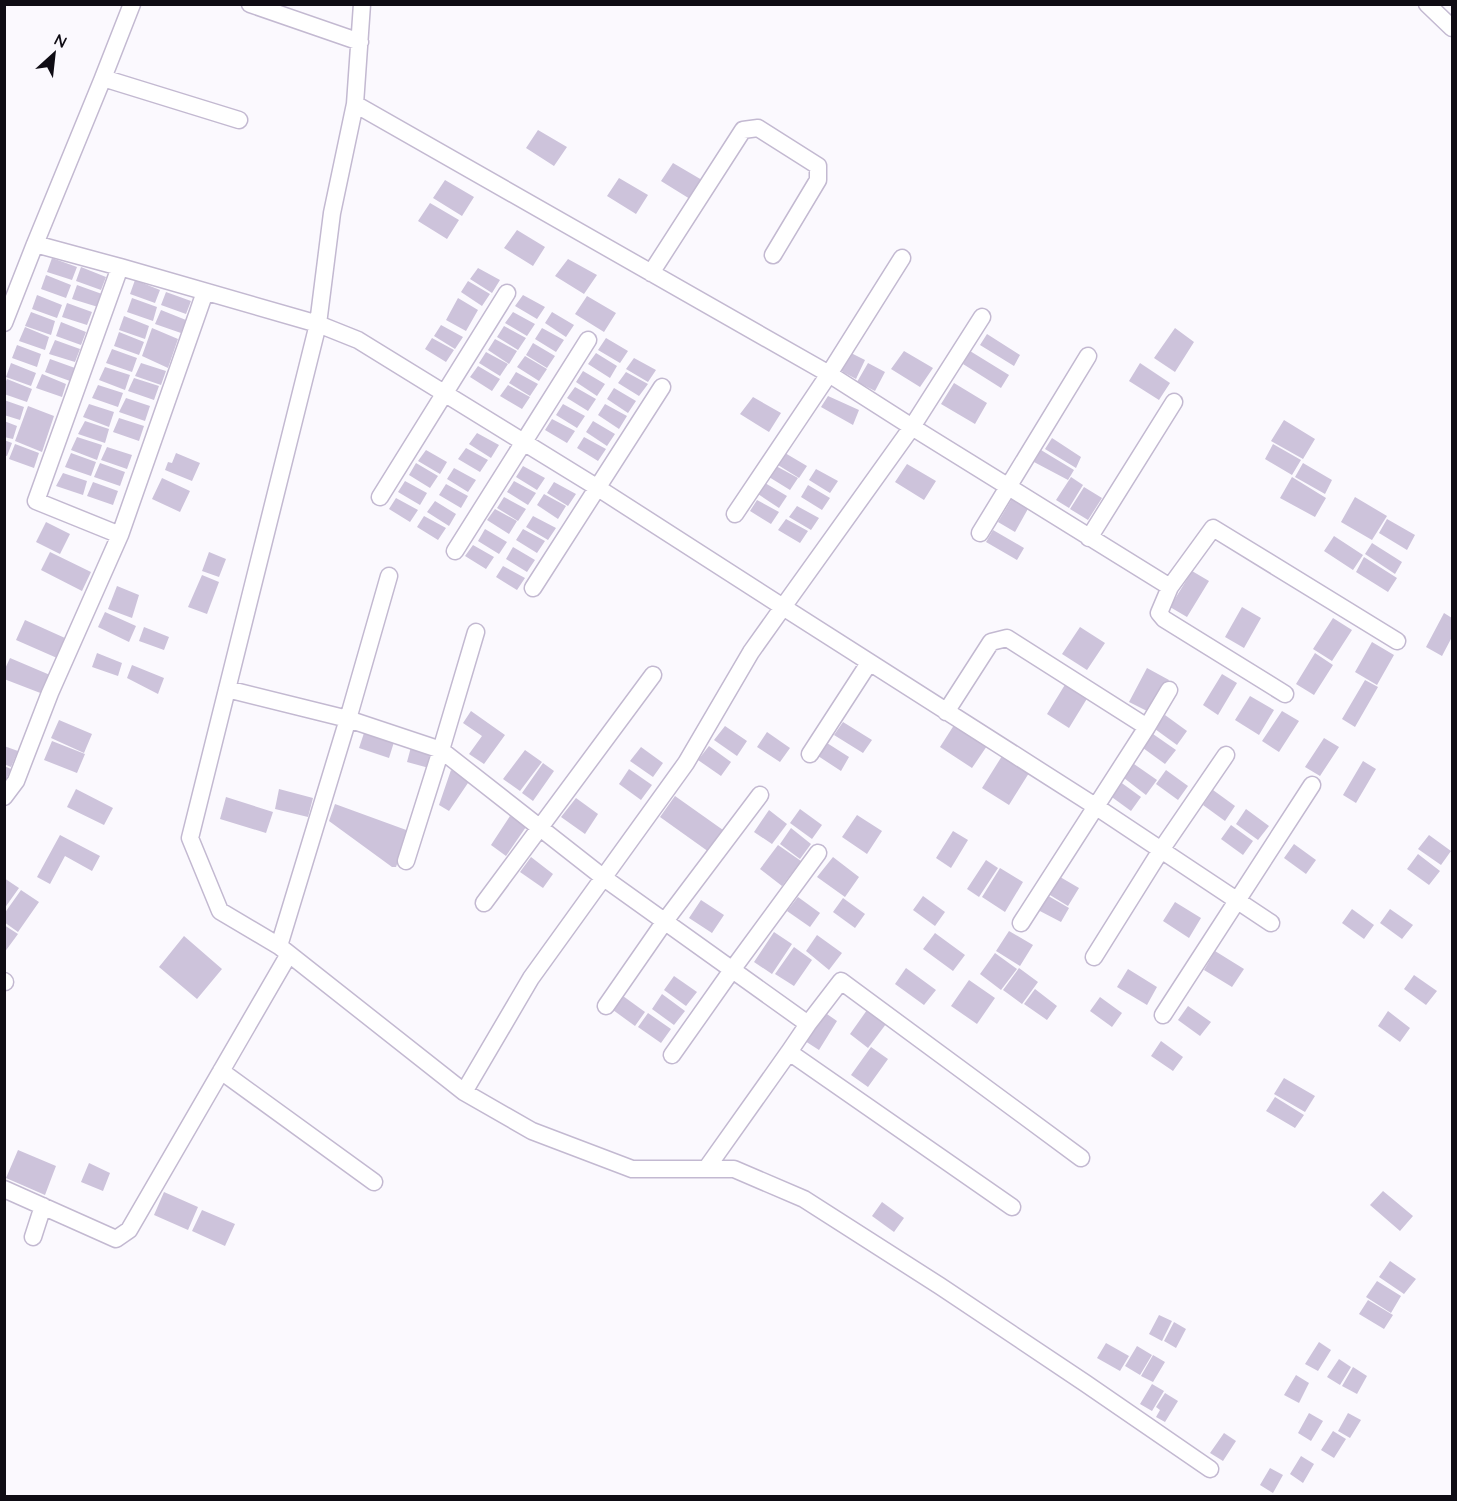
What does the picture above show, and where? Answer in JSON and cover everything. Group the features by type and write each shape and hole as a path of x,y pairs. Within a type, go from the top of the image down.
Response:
{"street":[{"path":"4,323 132,4"},
{"path":"250,4 360,42"},
{"path":"362,4 355,104 332,213 318,324 190,838 220,910 284,950 464,1092 532,1131 632,1169 734,1169 804,1199 950,1293 1210,1469"},
{"path":"1431,6 1452,28"},
{"path":"103,78 239,120"},
{"path":"355,104 829,374 1170,587"},
{"path":"651,273 743,130 758,128 818,166 818,180 773,255"},
{"path":"35,244 318,324 358,340 598,488 1095,806 1271,923"},
{"path":"735,514 829,374 902,258"},
{"path":"120,267 36,501 120,535"},
{"path":"4,797 16,781 50,693 120,535 205,292"},
{"path":"380,497 507,293"},
{"path":"464,1092 531,978 686,764 751,652 912,427 982,317"},
{"path":"455,551 588,340"},
{"path":"980,533 1088,356"},
{"path":"532,588 662,387"},
{"path":"1089,538 1174,402"},
{"path":"1284,694 1164,619 1159,613 1170,587 1213,528 1397,641"},
{"path":"4,1189 116,1239 129,1230 221,1071 284,950 388,576"},
{"path":"406,861 476,632"},
{"path":"946,712 991,642 1007,638 1147,727"},
{"path":"810,754 869,663"},
{"path":"484,903 653,675"},
{"path":"227,690 348,719 441,750 604,878 808,1024"},
{"path":"1021,923 1169,690"},
{"path":"1094,957 1161,850 1226,755"},
{"path":"1163,1015 1312,785"},
{"path":"606,1006 665,921 760,795"},
{"path":"672,1055 818,853"},
{"path":"706,1169 841,981 1081,1158"},
{"path":"789,1052 1012,1208"},
{"path":"221,1071 374,1182"},
{"path":"33,1237 43,1206"}],"building":[{"path":"538,130 567,147 554,166 526,148"},
{"path":"673,163 702,180 690,199 661,181"},
{"path":"619,178 648,195 636,214 607,196"},
{"path":"445,180 474,197 462,216 433,198"},
{"path":"430,203 459,220 447,239 418,221"},
{"path":"517,230 545,247 533,266 504,248"},
{"path":"52,258 77,267 72,280 47,272"},
{"path":"568,259 597,275 584,294 555,276"},
{"path":"81,267 106,277 101,290 76,281"},
{"path":"478,268 500,280 492,293 470,279"},
{"path":"46,275 71,285 66,298 41,289"},
{"path":"135,280 160,290 155,303 130,294"},
{"path":"468,281 490,294 482,306 461,292"},
{"path":"77,285 102,294 98,307 72,299"},
{"path":"166,292 191,301 186,314 161,305"},
{"path":"37,295 62,305 57,318 32,309"},
{"path":"523,295 545,307 537,319 515,306"},
{"path":"587,296 616,313 604,332 575,314"},
{"path":"132,298 157,307 153,321 127,312"},
{"path":"458,298 478,310 466,331 446,320"},
{"path":"67,303 92,312 87,325 62,317"},
{"path":"161,310 186,320 181,333 155,324"},
{"path":"31,312 55,321 51,335 25,326"},
{"path":"513,312 535,324 527,336 505,323"},
{"path":"552,312 574,325 566,337 545,323"},
{"path":"124,316 149,326 145,339 119,330"},
{"path":"61,322 86,332 81,345 56,336"},
{"path":"441,325 463,337 455,349 434,336"},
{"path":"504,326 526,338 518,350 497,337"},
{"path":"25,327 49,337 45,350 19,341"},
{"path":"152,328 178,339 168,368 142,356"},
{"path":"542,328 564,340 556,352 535,339"},
{"path":"1175,328 1194,342 1175,372 1154,358"},
{"path":"119,332 144,342 139,355 114,346"},
{"path":"987,334 1020,355 1014,366 980,345"},
{"path":"432,338 454,350 446,362 425,349"},
{"path":"606,338 628,351 620,363 598,350"},
{"path":"495,339 517,351 509,364 488,350"},
{"path":"55,340 80,349 75,362 49,354"},
{"path":"533,343 555,356 547,368 526,355"},
{"path":"17,345 41,354 37,367 12,358"},
{"path":"112,349 137,358 132,372 106,363"},
{"path":"904,351 933,368 920,387 891,369"},
{"path":"970,351 1009,375 1001,388 963,364"},
{"path":"486,352 508,364 500,376 479,363"},
{"path":"596,353 617,366 610,378 588,364"},
{"path":"851,353 865,360 856,379 841,371"},
{"path":"525,356 547,369 539,381 517,367"},
{"path":"634,358 656,370 648,382 626,369"},
{"path":"50,359 75,368 70,381 45,372"},
{"path":"11,363 36,373 31,386 6,377"},
{"path":"141,363 166,371 161,385 135,376"},
{"path":"868,363 885,372 875,391 857,382"},
{"path":"1140,363 1170,383 1159,400 1129,381"},
{"path":"478,366 500,379 492,391 470,377"},
{"path":"105,367 130,375 125,390 99,380"},
{"path":"583,371 605,384 597,396 576,382"},
{"path":"516,372 538,384 530,396 509,383"},
{"path":"626,372 648,384 639,396 618,383"},
{"path":"42,374 66,384 62,397 36,388"},
{"path":"134,378 159,386 154,400 128,391"},
{"path":"7,379 32,389 27,402 4,394"},
{"path":"954,383 987,403 975,424 941,404"},
{"path":"98,385 123,393 118,407 92,398"},
{"path":"508,385 530,397 522,409 500,396"},
{"path":"575,387 596,399 588,411 567,398"},
{"path":"614,388 636,401 628,413 607,399"},
{"path":"828,396 859,410 853,425 821,407"},
{"path":"753,397 781,413 769,432 740,414"},
{"path":"126,398 150,406 145,421 119,412"},
{"path":"4,400 24,407 20,420 4,415"},
{"path":"89,404 114,412 109,427 83,417"},
{"path":"563,404 585,416 577,428 556,415"},
{"path":"605,404 627,416 619,429 598,415"},
{"path":"28,406 54,416 42,452 15,441"},
{"path":"119,418 144,426 139,441 113,432"},
{"path":"552,419 575,431 567,443 545,430"},
{"path":"1284,420 1315,439 1303,459 1271,441"},
{"path":"4,421 17,426 13,439 4,437"},
{"path":"85,421 109,429 105,443 78,434"},
{"path":"593,421 615,434 607,446 586,432"},
{"path":"477,433 499,445 491,458 469,444"},
{"path":"77,437 102,445 97,460 71,450"},
{"path":"584,437 606,449 598,461 577,448"},
{"path":"1052,438 1081,457 1076,468 1045,449"},
{"path":"4,440 12,443 7,456 4,455"},
{"path":"15,444 39,453 34,468 9,459"},
{"path":"1273,444 1301,460 1292,475 1265,459"},
{"path":"107,447 132,455 127,469 101,460"},
{"path":"466,448 488,460 480,472 458,459"},
{"path":"426,450 447,462 440,474 418,461"},
{"path":"1041,450 1074,470 1068,480 1034,462"},
{"path":"71,453 96,462 91,476 65,467"},
{"path":"176,453 200,463 192,481 165,470 168,462 172,463"},
{"path":"785,453 807,466 799,478 778,465"},
{"path":"100,463 125,472 120,486 94,477"},
{"path":"416,463 438,476 430,488 409,475"},
{"path":"1303,463 1332,480 1325,494 1295,477"},
{"path":"907,464 936,481 924,500 895,482"},
{"path":"523,466 545,478 537,490 516,477"},
{"path":"776,466 798,478 790,490 769,477"},
{"path":"454,468 476,480 468,492 447,479"},
{"path":"816,469 838,481 830,493 809,480"},
{"path":"63,473 87,481 83,495 56,486"},
{"path":"1071,477 1083,485 1069,508 1056,500"},
{"path":"1292,477 1326,498 1315,517 1280,498"},
{"path":"162,478 190,491 180,512 152,499"},
{"path":"405,481 427,493 420,505 398,492"},
{"path":"514,481 536,493 528,505 507,492"},
{"path":"93,482 118,491 113,505 87,496"},
{"path":"554,482 576,494 568,506 547,493"},
{"path":"765,483 787,496 779,508 758,494"},
{"path":"446,484 468,496 461,508 439,495"},
{"path":"808,485 830,498 822,510 801,497"},
{"path":"1084,487 1102,498 1088,520 1070,509"},
{"path":"544,494 566,506 558,519 537,505"},
{"path":"504,497 526,509 518,521 497,508"},
{"path":"1013,497 1029,507 1015,532 998,522"},
{"path":"1355,497 1387,516 1372,540 1341,522"},
{"path":"396,498 418,510 410,522 389,509"},
{"path":"757,500 779,512 771,524 750,511"},
{"path":"435,501 456,514 449,526 427,512"},
{"path":"797,506 819,518 811,530 789,517"},
{"path":"495,509 517,521 509,534 487,520"},
{"path":"424,516 446,528 438,540 417,527"},
{"path":"533,516 556,528 548,540 526,527"},
{"path":"786,519 808,531 800,543 778,530"},
{"path":"1387,519 1415,535 1407,550 1379,533"},
{"path":"46,522 70,534 60,554 36,542"},
{"path":"485,529 507,542 499,554 478,541"},
{"path":"523,529 545,541 537,553 516,540"},
{"path":"993,530 1024,548 1017,560 986,542"},
{"path":"1334,536 1363,555 1353,570 1324,551"},
{"path":"1372,543 1402,562 1395,574 1365,554"},
{"path":"473,545 494,557 486,569 465,556"},
{"path":"513,547 535,560 527,572 506,559"},
{"path":"50,552 91,572 82,591 41,570"},
{"path":"209,552 226,559 219,577 202,571"},
{"path":"1364,557 1397,578 1388,592 1356,572"},
{"path":"503,566 525,578 517,590 496,577"},
{"path":"1192,571 1209,581 1187,617 1170,607"},
{"path":"202,575 219,582 207,614 188,607"},
{"path":"117,586 139,595 132,618 108,609"},
{"path":"1242,607 1261,618 1244,648 1225,637"},
{"path":"105,612 136,626 129,642 98,627"},
{"path":"1444,613 1452,618 1452,637 1442,656 1426,647"},
{"path":"1333,618 1352,630 1332,661 1313,649"},
{"path":"25,620 65,638 57,658 16,640"},
{"path":"144,627 169,637 164,650 139,641"},
{"path":"1080,627 1105,643 1087,670 1062,654"},
{"path":"1372,642 1394,655 1377,685 1355,672"},
{"path":"97,653 122,663 118,676 92,667"},
{"path":"1315,653 1333,665 1314,695 1296,684"},
{"path":"10,658 50,675 43,694 4,679 4,671"},
{"path":"132,665 164,678 158,694 127,678"},
{"path":"1147,668 1169,680 1151,713 1129,702"},
{"path":"1222,674 1237,683 1218,715 1203,705"},
{"path":"1365,680 1378,687 1355,727 1342,719"},
{"path":"1066,683 1088,697 1069,728 1047,714"},
{"path":"1250,696 1274,710 1259,735 1235,720"},
{"path":"471,711 505,735 484,764 469,754 482,736 463,723"},
{"path":"1282,711 1299,721 1279,752 1262,741"},
{"path":"1165,715 1187,731 1177,745 1155,729"},
{"path":"59,720 92,734 84,753 51,738"},
{"path":"843,722 872,740 863,753 834,735"},
{"path":"956,722 989,743 972,768 940,747"},
{"path":"725,726 747,741 737,756 714,740"},
{"path":"767,732 790,748 780,762 757,747"},
{"path":"364,733 394,742 389,758 359,748"},
{"path":"1153,734 1176,750 1165,764 1143,748"},
{"path":"1324,738 1339,747 1320,776 1305,767"},
{"path":"52,741 85,754 77,773 44,760"},
{"path":"827,743 849,757 841,771 818,756"},
{"path":"4,746 18,751 11,767 4,764"},
{"path":"709,746 731,762 721,776 698,760"},
{"path":"411,747 433,754 429,768 407,762"},
{"path":"641,747 663,763 653,777 630,761"},
{"path":"525,750 542,762 520,791 503,779"},
{"path":"1002,756 1029,773 1009,805 982,788"},
{"path":"1363,761 1376,769 1356,803 1343,795"},
{"path":"543,763 554,771 533,801 522,793"},
{"path":"1134,764 1157,780 1146,795 1124,778"},
{"path":"4,766 11,769 4,784"},
{"path":"629,769 652,785 641,800 619,784"},
{"path":"451,770 470,780 449,811 439,805"},
{"path":"1166,770 1188,786 1178,800 1156,784"},
{"path":"1119,781 1141,797 1131,811 1109,795"},
{"path":"76,789 113,808 104,825 67,807"},
{"path":"279,789 313,798 308,817 275,809"},
{"path":"1213,790 1235,806 1225,821 1203,805"},
{"path":"675,796 723,830 709,852 660,817"},
{"path":"226,797 273,812 266,833 220,819"},
{"path":"576,798 598,814 585,834 561,817"},
{"path":"335,804 409,831 396,867 392,867 329,821"},
{"path":"800,809 822,825 812,839 790,823"},
{"path":"1246,809 1269,826 1258,840 1236,824"},
{"path":"769,810 787,824 772,844 754,832"},
{"path":"857,815 882,831 867,854 842,837"},
{"path":"510,816 526,827 506,856 491,845"},
{"path":"1231,825 1253,841 1243,855 1221,839"},
{"path":"791,828 811,844 800,859 780,844"},
{"path":"953,831 968,840 951,868 936,858"},
{"path":"60,835 100,856 92,871 65,856 50,884 37,877"},
{"path":"1429,835 1451,851 1441,865 1418,849"},
{"path":"1294,844 1316,860 1306,874 1284,858"},
{"path":"778,845 801,861 782,886 760,869"},
{"path":"1418,854 1440,871 1429,885 1407,869"},
{"path":"531,857 553,874 543,888 520,872"},
{"path":"833,857 859,877 845,897 817,877"},
{"path":"986,860 998,868 979,897 967,889"},
{"path":"1000,868 1023,882 1005,912 982,897"},
{"path":"1055,874 1079,888 1068,906 1045,892"},
{"path":"4,878 19,888 4,909"},
{"path":"21,890 39,902 18,932 4,922 4,914"},
{"path":"1045,894 1069,908 1061,922 1036,909"},
{"path":"923,896 945,912 935,926 913,910"},
{"path":"798,897 820,913 810,927 787,911"},
{"path":"843,898 865,914 855,928 833,912"},
{"path":"701,900 724,915 712,933 689,918"},
{"path":"1175,902 1201,918 1189,938 1163,921"},
{"path":"1352,909 1374,925 1364,939 1342,923"},
{"path":"1390,909 1413,925 1402,939 1380,923"},
{"path":"4,925 18,934 4,953"},
{"path":"1009,931 1033,945 1020,966 996,951"},
{"path":"774,932 792,944 772,974 754,962"},
{"path":"935,933 965,955 953,971 923,949"},
{"path":"817,935 842,953 829,970 806,951"},
{"path":"184,936 222,969 197,999 159,967"},
{"path":"794,947 812,960 794,986 775,974"},
{"path":"1215,951 1244,969 1232,987 1204,970"},
{"path":"995,953 1017,969 1001,990 980,974"},
{"path":"906,968 936,990 924,1005 895,984"},
{"path":"1019,968 1038,982 1022,1004 1003,990"},
{"path":"1128,969 1157,987 1147,1005 1117,987"},
{"path":"1414,975 1437,991 1426,1005 1404,989"},
{"path":"674,976 697,992 686,1006 664,990"},
{"path":"969,980 995,998 977,1024 951,1006"},
{"path":"1035,989 1057,1006 1047,1020 1024,1004"},
{"path":"662,994 685,1011 674,1025 652,1009"},
{"path":"623,996 645,1012 635,1026 613,1010"},
{"path":"1100,997 1122,1013 1112,1027 1090,1011"},
{"path":"1188,1006 1211,1022 1200,1036 1178,1020"},
{"path":"867,1010 886,1024 868,1048 850,1034"},
{"path":"1388,1011 1410,1028 1400,1042 1378,1026"},
{"path":"824,1012 837,1021 819,1050 805,1041"},
{"path":"648,1013 671,1029 661,1043 638,1027"},
{"path":"1161,1041 1183,1057 1173,1071 1151,1056"},
{"path":"871,1047 888,1059 868,1087 851,1075"},
{"path":"1284,1078 1315,1096 1305,1112 1274,1094"},
{"path":"1275,1097 1304,1115 1295,1128 1266,1111"},
{"path":"18,1150 56,1166 45,1195 6,1178"},
{"path":"89,1163 110,1173 103,1191 81,1182"},
{"path":"1383,1191 1413,1216 1400,1231 1370,1205"},
{"path":"164,1192 198,1207 188,1230 154,1215"},
{"path":"882,1202 904,1218 894,1232 872,1216"},
{"path":"202,1210 235,1224 225,1246 192,1231"},
{"path":"1390,1261 1416,1279 1404,1294 1379,1277"},
{"path":"1377,1281 1401,1296 1391,1313 1366,1297"},
{"path":"1368,1300 1393,1315 1384,1329 1359,1314"},
{"path":"1159,1315 1172,1321 1162,1341 1149,1334"},
{"path":"1174,1322 1186,1329 1176,1348 1164,1341"},
{"path":"1319,1342 1331,1350 1318,1371 1305,1364"},
{"path":"1106,1343 1129,1356 1120,1371 1097,1358"},
{"path":"1137,1346 1152,1355 1140,1375 1125,1366"},
{"path":"1153,1355 1165,1362 1153,1382 1141,1376"},
{"path":"1339,1359 1351,1367 1340,1385 1327,1377"},
{"path":"1353,1367 1367,1376 1357,1394 1342,1386"},
{"path":"1296,1375 1309,1383 1299,1403 1284,1395"},
{"path":"1152,1384 1164,1391 1152,1411 1140,1404"},
{"path":"1165,1393 1178,1401 1165,1422 1156,1417 1160,1410 1156,1407"},
{"path":"1309,1413 1323,1421 1311,1441 1298,1433"},
{"path":"1348,1413 1361,1420 1350,1438 1338,1431"},
{"path":"1333,1431 1346,1439 1334,1458 1321,1450"},
{"path":"1224,1433 1236,1441 1223,1461 1210,1453"},
{"path":"1301,1456 1314,1464 1303,1483 1290,1474"},
{"path":"1270,1468 1283,1475 1273,1493 1260,1485"}]}
